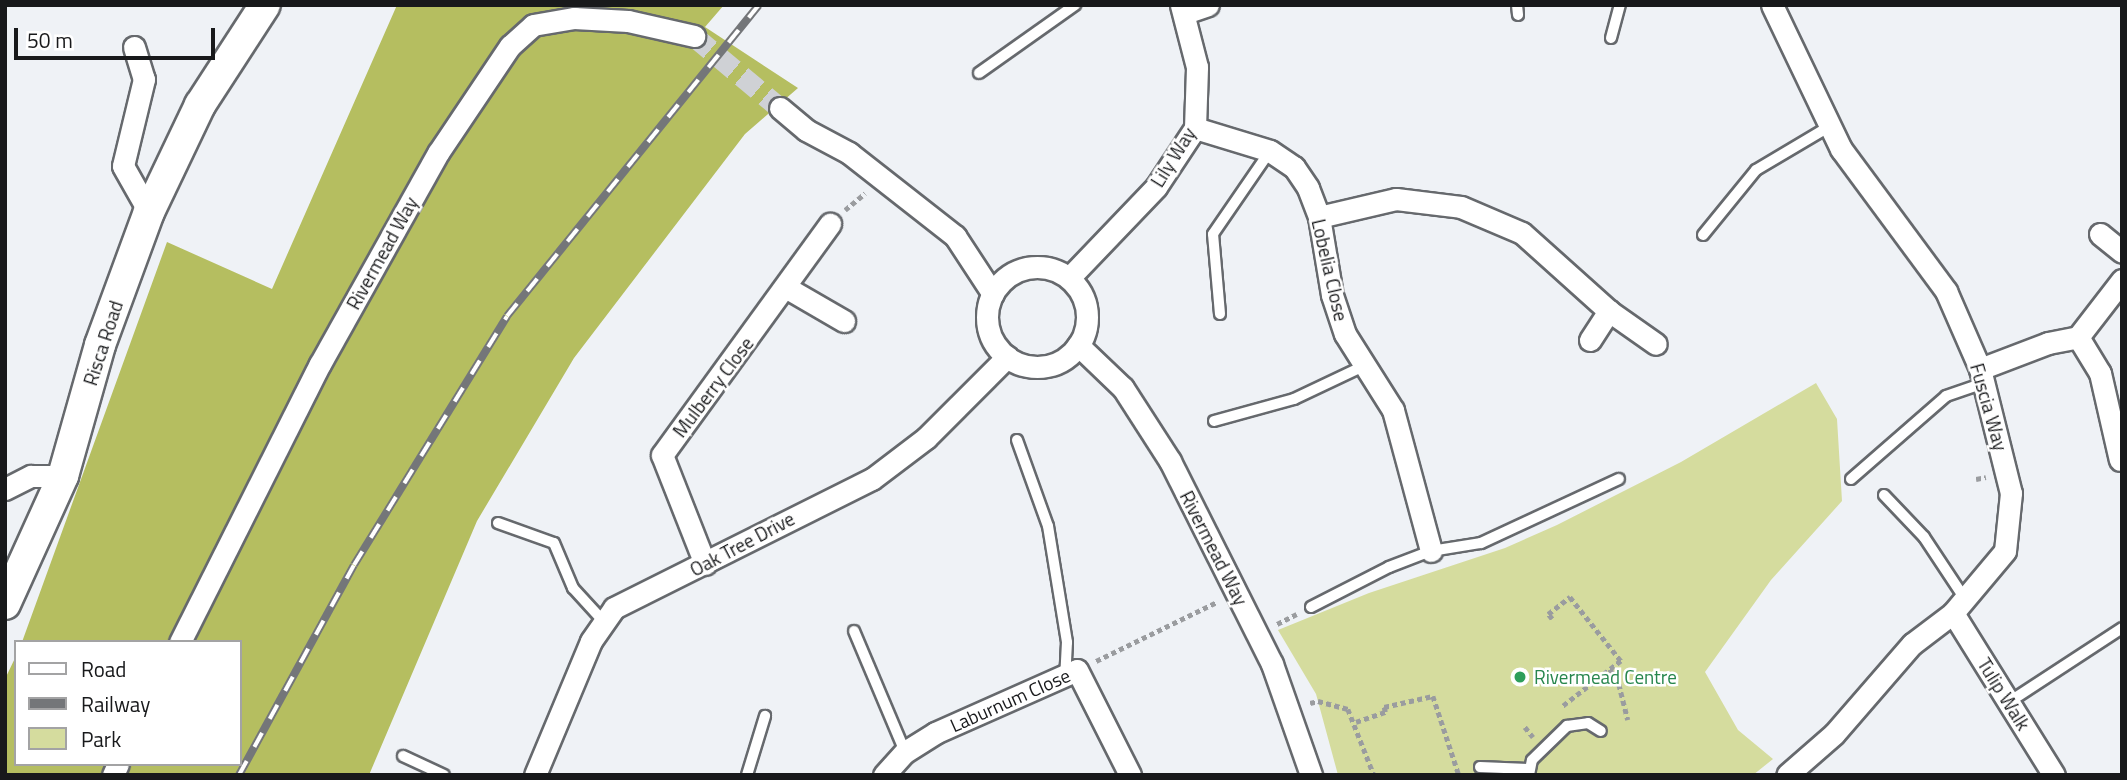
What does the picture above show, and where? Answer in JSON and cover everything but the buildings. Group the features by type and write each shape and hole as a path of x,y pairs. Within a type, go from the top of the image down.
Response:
{"main road":[{"name":"Risca Road","path":"5,604 63,477 100,345 149,212 200,105 265,5"}],"street":[{"path":"1183,9 1208,5"},
{"name":"Fuscia Way","path":"1772,5 1841,149 1945,291 1982,376 2011,493 2005,551 1959,606 1912,644 1834,734 1787,775"},
{"name":"Lily Way","path":"1069,278 1156,187 1195,128 1197,67 1183,9"},
{"name":"Rivermead Way","path":"181,640 320,363 439,153 510,46 533,25 574,18 628,21 694,36"},
{"path":"134,47 144,79 123,166 149,212"},
{"path":"780,108 881,178 955,236 993,294"},
{"name":"Lobelia Close","path":"1195,128 1270,151 1294,167 1318,217 1332,295 1345,334 1393,410 1431,551"},
{"path":"1318,217 1396,199 1461,207 1522,233 1609,311 1656,344"},
{"name":"Mulberry Close","path":"705,564 662,455 787,288 830,224"},
{"path":"2100,234 2122,252"},
{"path":"1040,267 1069,278 1087,306 1085,333 1079,345 1060,361 1036,367 1007,357 992,338 988,322 993,294 1017,271 1040,267"},
{"path":"1982,376 2048,342 2078,337 2122,280"},
{"path":"787,288 844,321"},
{"path":"1590,340 1609,311"},
{"path":"2078,337 2100,373 2120,460"},
{"name":"Rivermead Way","path":"1079,345 1123,388 1170,461 1257,634 1290,710 1311,775"},
{"name":"Oak Tree Drive","path":"535,775 591,641 614,608 872,479 926,438 1007,357"},
{"path":"5,489 31,476 63,477"},
{"name":"Tulip Walk","path":"1959,606 2009,702 2054,775"},
{"name":"Laburnum Close","path":"884,775 905,752 935,733 1071,673 1130,775"}],"lane":[{"path":"979,73 1075,5"},
{"path":"1611,38 1620,5"},
{"path":"1703,235 1756,170 1830,126"},
{"path":"1220,314 1213,234 1270,151"},
{"path":"1214,421 1294,398 1366,365"},
{"path":"1852,479 1946,396 1982,376"},
{"path":"1017,440 1048,526 1071,673"},
{"path":"1311,607 1389,567 1431,551 1481,542 1619,479"},
{"path":"1884,495 1924,537 1959,606"},
{"path":"498,523 554,543 573,588 604,623"},
{"path":"2009,702 2122,628"},
{"path":"855,631 905,752"},
{"path":"747,775 765,716"},
{"path":"1480,767 1528,772 1538,753 1567,726 1588,723 1601,731"},
{"path":"403,756 444,775"}],"path":[{"path":"830,224 881,178"},
{"path":"1071,673 1237,592"},
{"path":"1552,620 1548,614 1570,597 1621,661 1560,709"},
{"path":"1257,634 1311,607"},
{"path":"1610,670 1619,684 1628,720"},
{"path":"1356,722 1394,704 1433,696 1459,775"},
{"path":"1290,710 1318,701 1348,709 1356,722 1374,775"},
{"path":"1529,733 1539,725"}],"green space":[{"path":"397,5 724,5 705,27 798,88 745,134 574,358 477,521 369,775 5,775 5,679 14,660 14,766 242,766 242,640 23,640 167,242 272,289"},
{"path":"1816,383 1837,419 1842,501 1771,580 1705,672 1738,730 1773,759 1753,775 1338,775 1316,694 1278,630 1369,593 1505,548 1557,525 1681,462"}],"tunnel":[{"path":"694,36 780,108"}],"railway":[{"path":"239,775 354,565 507,316 759,5"}],"place":[{"name":"Rivermead Centre","path":"1520,677"}]}
